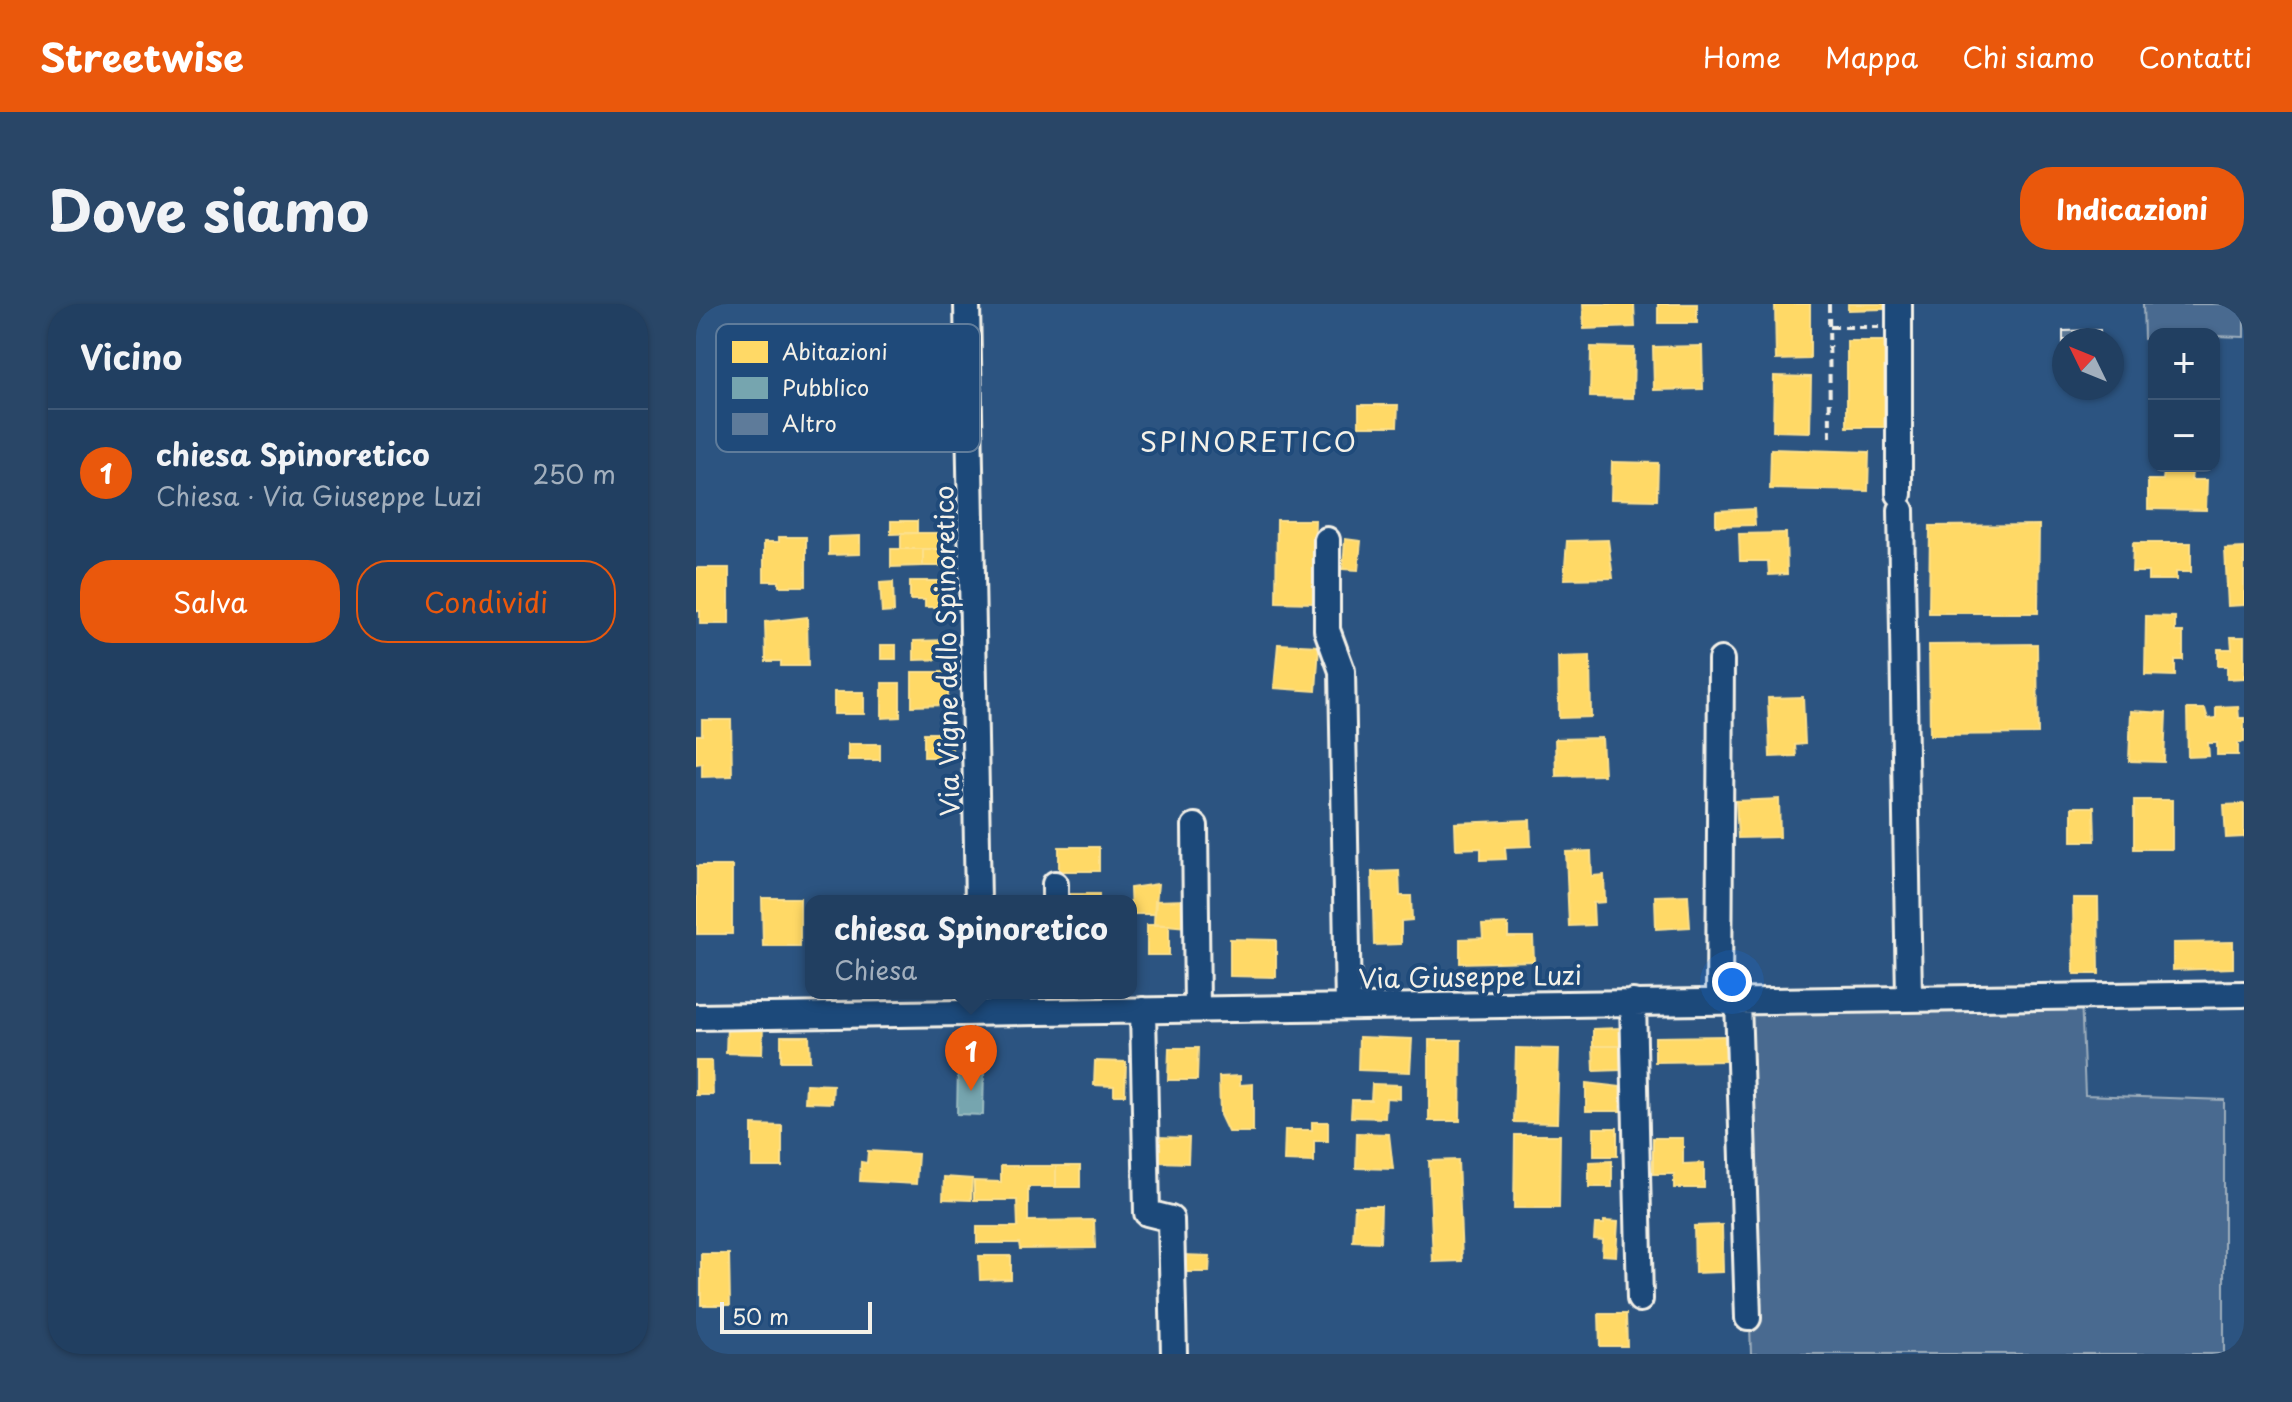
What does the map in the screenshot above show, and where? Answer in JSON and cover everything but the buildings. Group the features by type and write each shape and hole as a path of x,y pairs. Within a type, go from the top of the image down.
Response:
{"street":[{"name":"Via Vigne dello Spinoretico","path":"967,304 967,324"},
{"path":"1899,316 1909,998"},
{"name":"Via Vigne dello Spinoretico","path":"970,452 978,895"},
{"path":"1327,540 1327,630 1342,671 1348,1006"},
{"path":"1721,660 1728,1001 1748,1318"},
{"path":"1195,826 1197,1009"},
{"name":"Via Giuseppe Luzi","path":"696,1017 980,1003 1056,1002 1143,1010 2244,994"},
{"path":"1633,1002 1640,1299"},
{"path":"1143,1010 1147,1213 1171,1219 1174,1354"}],"path":[{"path":"1829,304 1830,437"},
{"path":"1830,327 1899,316"}],"shaded area":[{"path":"2143,304 2244,304 2244,337 2220,336 2220,328 2148,328 2148,339 2144,339"},
{"path":"2081,996 2085,1095 2224,1100 2224,1354 1751,1354 1738,1001"}],"place":[{"name":"chiesa Spinoretico","path":"971,1091"}],"district":[{"name":"SPINORETICO","path":"1249,440"}]}
